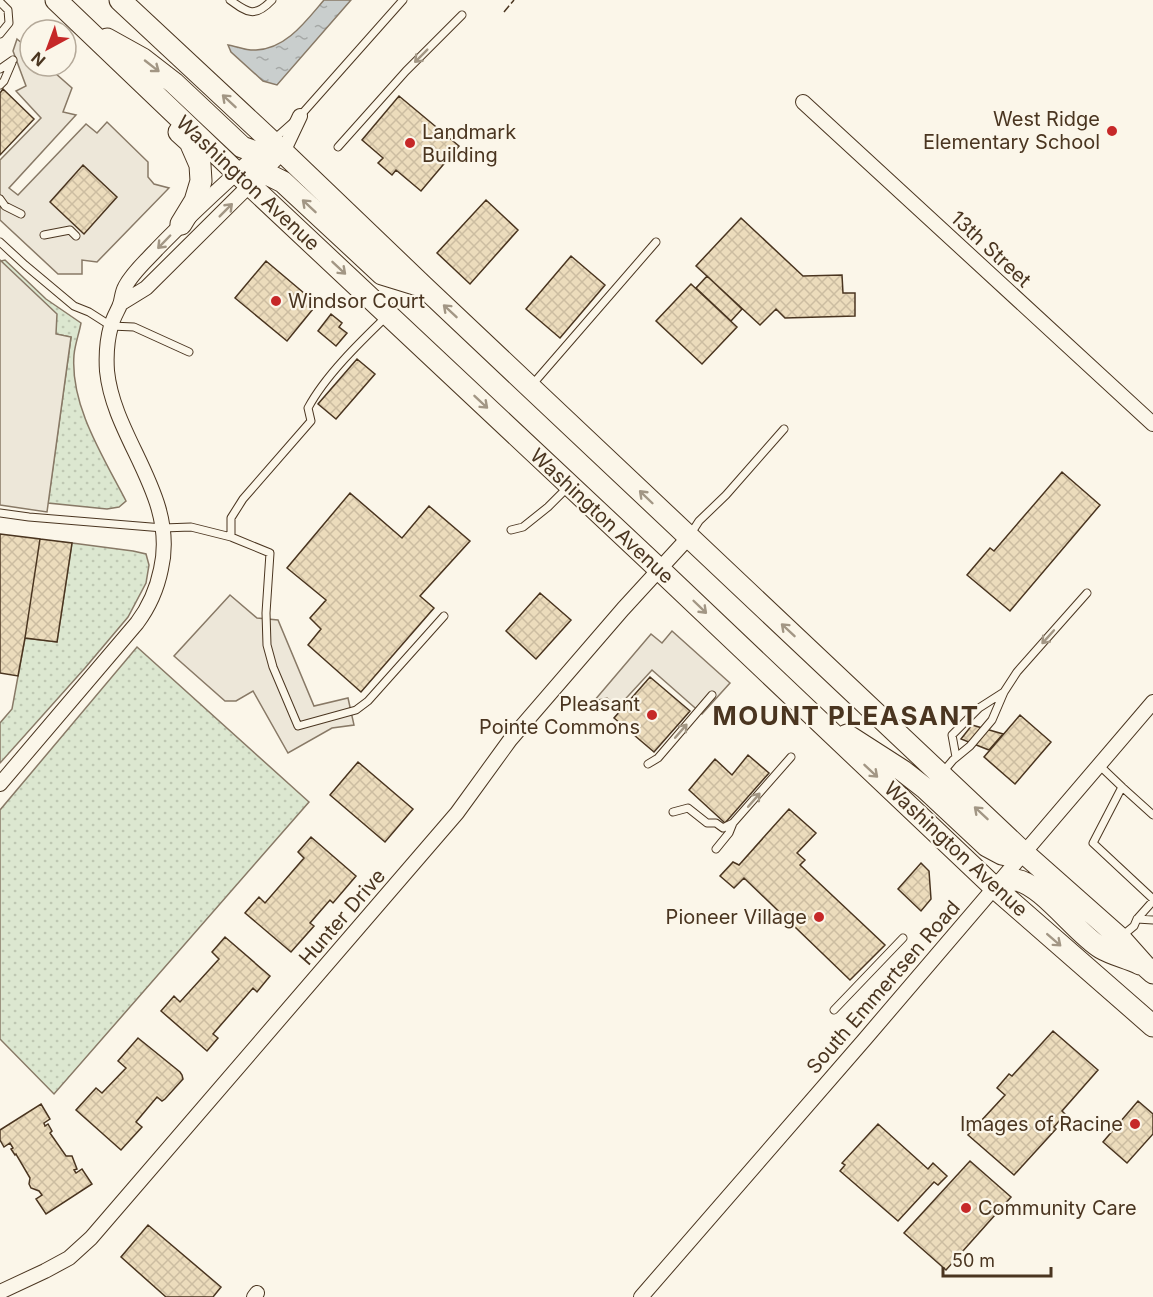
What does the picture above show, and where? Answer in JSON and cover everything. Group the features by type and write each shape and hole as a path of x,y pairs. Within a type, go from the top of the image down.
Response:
{"main road":[{"name":"Washington Avenue","path":"56,0 83,26 423,286 1024,853 1120,938 1148,969"},
{"name":"Washington Avenue","path":"120,0 388,315 994,887 1153,1026"},
{"path":"83,26 143,58 174,83 382,274 423,286"},
{"path":"83,26 90,46 190,142 200,165 201,181 195,201 181,224"},
{"path":"814,716 903,771 926,789 987,846 1011,856 1024,853"},
{"path":"994,887 1014,880 1023,882 1045,898 1100,947 1148,969"}],"street":[{"name":"13th Street","path":"803,102 1153,424"},
{"path":"120,304 146,288 300,117"},
{"path":"0,784 143,615 152,599 161,573 164,546 160,510 119,416 110,391 107,369 107,347 111,326 124,287 181,224 260,163"},
{"name":"Hunter Drive","path":"0,1295 69,1258 91,1238 452,819 510,740 623,609 689,537"},
{"name":"South Emmertsen Road","path":"641,1297 1153,702"}],"lane":[{"path":"230,0 244,10 254,12 265,8 272,0"},
{"path":"300,117 403,0"},
{"path":"0,2 8,9 9,23 0,34"},
{"path":"338,147 406,70 462,15"},
{"path":"0,69 13,60 0,85"},
{"path":"0,199 3,209 21,214"},
{"path":"44,235 70,230 76,236"},
{"path":"0,242 75,306 111,326 134,327 189,352"},
{"path":"531,387 657,242"},
{"path":"231,537 231,518 243,499 311,421 308,408 319,391 350,353 388,315"},
{"path":"689,537 699,521 726,495 784,429"},
{"path":"511,530 523,527 570,485"},
{"path":"0,513 163,528 191,527 231,537 270,553 266,613 267,645 273,667 298,726 356,710 368,701 444,616"},
{"path":"941,775 992,720 1004,692 1017,672 1087,593"},
{"path":"956,757 952,735 979,708 1004,692"},
{"path":"648,764 658,758 712,695"},
{"path":"716,849 734,823 791,758"},
{"path":"1099,765 1153,815"},
{"path":"1120,938 1134,926 1153,900 1093,843 1122,787"},
{"path":"673,812 688,808 707,823 716,822 723,828 734,823"},
{"path":"1137,919 1153,920"},
{"path":"834,1010 903,938"}],"green space":[{"path":"5,260 46,299 81,323 74,355 77,393 90,431 126,501 119,507 107,509 48,503 71,337 56,334 1,261"},
{"path":"72,543 146,554 149,565 146,583 128,617 0,763 0,723 12,709 25,638 57,642"},
{"path":"137,647 309,802 54,1094 0,1039 0,810"}],"shaded area":[{"path":"17,39 18,64 13,51"},
{"path":"23,78 61,78 72,88 63,112 76,115 9,188 18,195 86,124 97,133 107,122 148,162 148,177 154,184 169,188 97,262 82,260 82,274 58,274 0,220 0,160 41,118 16,91 26,86"},
{"path":"0,260 57,314 56,334 71,337 47,512 0,505"},
{"path":"230,595 257,618 278,620 314,706 348,698 354,725 332,728 288,753 253,691 236,701 225,701 174,656"},
{"path":"672,631 730,683 702,714 652,670 618,707 607,698 594,701 651,634 662,643"}],"water":[{"path":"324,0 351,0 277,85 263,81 231,52 228,45 253,50 277,45 310,17"}],"building":[{"path":"3,89 34,119 0,155 0,93"},
{"name":"Landmark Building","path":"399,96 459,146 421,191 396,170 392,175 378,163 383,158 362,140"},
{"path":"83,165 117,197 84,234 50,202"},
{"path":"486,200 518,230 470,284 437,253"},
{"path":"741,218 803,276 842,275 843,293 855,293 855,316 785,318 776,309 760,325 696,266"},
{"path":"571,256 605,285 560,338 526,309"},
{"name":"Windsor Court","path":"266,261 317,304 287,341 235,298"},
{"path":"707,276 742,309 731,321 696,288"},
{"path":"691,284 737,327 702,364 656,321"},
{"path":"331,314 342,323 339,327 347,333 336,346 318,331"},
{"path":"357,359 375,374 336,419 318,404"},
{"path":"1062,472 1100,505 1010,611 967,575 990,548 994,551"},
{"path":"350,493 402,538 429,506 470,541 420,596 434,608 361,692 308,645 321,629 310,618 326,600 287,568"},
{"path":"0,534 40,539 18,676 0,673"},
{"path":"40,539 72,543 57,642 25,638"},
{"path":"540,593 571,620 536,659 506,631"},
{"name":"Pleasant Pointe Commons","path":"650,677 690,711 654,752 614,718"},
{"path":"1020,715 1051,742 1015,784 984,757"},
{"path":"972,725 1003,734 989,750 961,739"},
{"path":"748,755 769,773 725,823 689,790 715,759 732,775"},
{"path":"358,762 413,809 385,842 330,795"},
{"name":"Pioneer Village","path":"789,809 816,833 797,853 805,860 800,865 885,945 850,980 744,878 734,888 720,876 733,862 739,865"},
{"path":"311,837 356,876 333,903 330,900 310,923 314,926 291,952 245,913 259,897 265,903 304,858 298,852"},
{"path":"921,863 929,871 931,899 921,911 898,889"},
{"path":"225,937 270,976 257,992 253,988 213,1034 218,1038 207,1051 161,1011 174,996 180,1002 219,959 212,952"},
{"path":"1053,1031 1098,1070 1062,1111 1065,1114 1054,1127 1056,1129 1014,1175 968,1135 1005,1095 997,1088 1009,1074 1012,1076"},
{"path":"138,1038 180,1072 183,1079 165,1099 162,1101 157,1097 136,1122 142,1127 121,1150 76,1110 96,1088 102,1093 126,1068 118,1061"},
{"name":"Images of Racine","path":"1138,1101 1153,1114 1153,1134 1127,1163 1103,1142"},
{"path":"41,1104 50,1119 44,1123 45,1126 48,1124 52,1131 50,1133 66,1156 72,1156 77,1169 74,1170 76,1173 82,1169 92,1184 46,1214 36,1199 42,1195 31,1188 30,1178 11,1149 13,1148 10,1143 4,1147 0,1140 0,1130"},
{"path":"878,1124 928,1169 933,1163 947,1176 938,1185 934,1182 898,1221 840,1171 845,1165 842,1163"},
{"path":"970,1161 1011,1197 946,1270 904,1233"},
{"path":"148,1225 221,1287 213,1297 166,1297 121,1257"}],"fence":[{"path":"504,12 514,0"}],"place":[{"name":"West Ridge Elementary School","path":"1112,131"},
{"name":"Landmark Building","path":"410,143"},
{"name":"Windsor Court","path":"276,301"},
{"name":"Pleasant Pointe Commons","path":"652,715"},
{"name":"Pioneer Village","path":"819,917"},
{"name":"Images of Racine","path":"1135,1124"},
{"name":"Community Care","path":"966,1208"}],"district":[{"name":"MOUNT PLEASANT","path":"846,715"}]}
